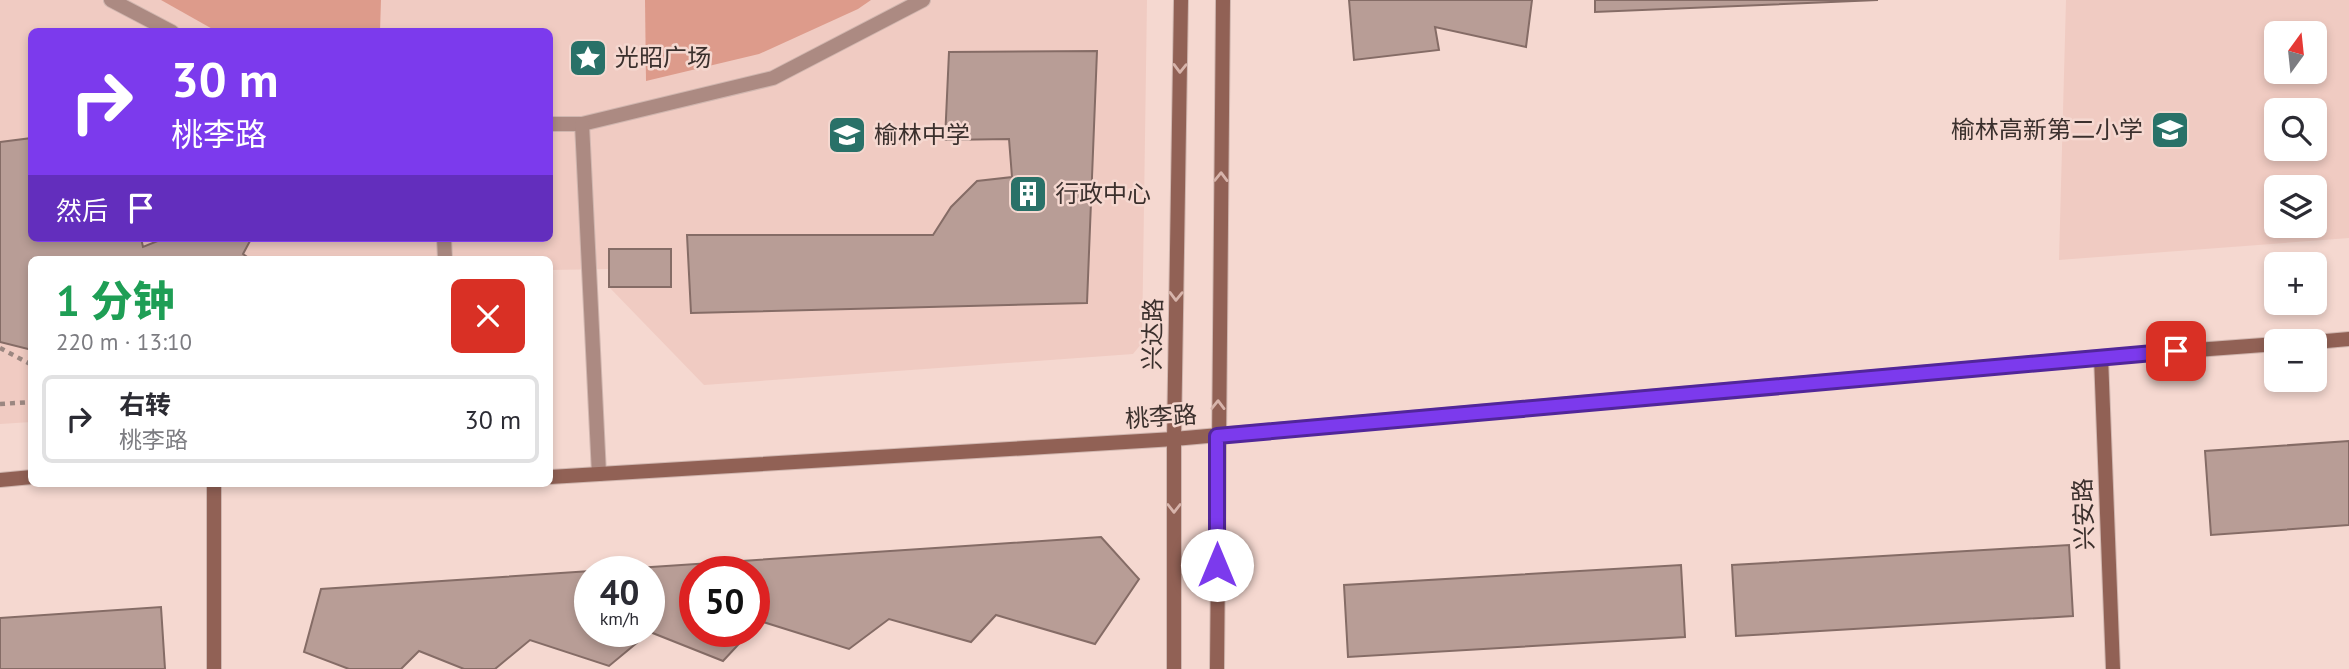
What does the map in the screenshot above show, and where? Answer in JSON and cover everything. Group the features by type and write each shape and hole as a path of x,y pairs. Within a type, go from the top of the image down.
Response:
{"main road":[{"name":"兴达路","path":"1174,669 1174,439 1181,0"},
{"path":"1217,669 1223,0"},
{"path":"2327,341 2349,339"},
{"name":"桃李路","path":"553,477 1217,436 2101,357 2264,345"},
{"name":"兴安路","path":"2101,357 2113,669"},
{"path":"0,480 28,477"},
{"path":"214,487 215,669"}],"lane":[{"path":"111,0 164,28"},
{"path":"553,124 582,124 773,78 923,0"},
{"path":"582,124 599,474"}],"path":[{"path":"0,348 28,363"},
{"path":"0,404 28,402"}],"shaded area":[{"name":"榆林中学","path":"0,0 1147,0 1142,343 1133,354 704,385 609,287 609,269 553,270 553,256 28,256 28,422 0,424"},
{"path":"161,0 381,0 380,28 211,28"},
{"path":"645,0 871,0 858,9 759,54 646,81"},
{"name":"榆林高新第二小学","path":"2066,0 2349,0 2349,238 2059,260"}],"building":[{"path":"1349,0 1532,0 1526,47 1435,27 1439,50 1354,60"},
{"path":"1595,0 1878,0 1595,12"},
{"name":"行政中心","path":"1097,51 1087,303 691,313 687,235 933,235 951,207 977,181 1012,177 1009,139 945,140 949,52"},
{"path":"28,138 28,242 142,242 143,247 155,242 249,242 243,254 246,256 28,256 28,349 0,342 0,142"},
{"path":"609,249 671,249 671,287 609,287"},
{"path":"2349,441 2349,525 2211,535 2205,451"},
{"path":"1101,537 1139,579 1095,644 996,615 971,642 889,619 849,649 770,624 770,559"},
{"path":"2069,545 2073,616 1736,636 1732,565"},
{"path":"679,565 679,644 665,638 665,566"},
{"path":"1681,565 1685,637 1348,657 1344,585"},
{"path":"574,572 574,647 632,647 609,666 530,640 495,669 464,669 419,651 401,669 349,669 304,652 321,589"},
{"path":"161,607 165,669 0,669 0,618"},
{"path":"688,647 736,647 723,661"}],"place":[{"name":"光昭广场","path":"588,58"},
{"name":"榆林高新第二小学","path":"2170,130"},
{"name":"榆林中学","path":"847,135"},
{"name":"行政中心","path":"1028,194"}],"route":[{"path":"1217,565 1217,436 2176,351"}]}
